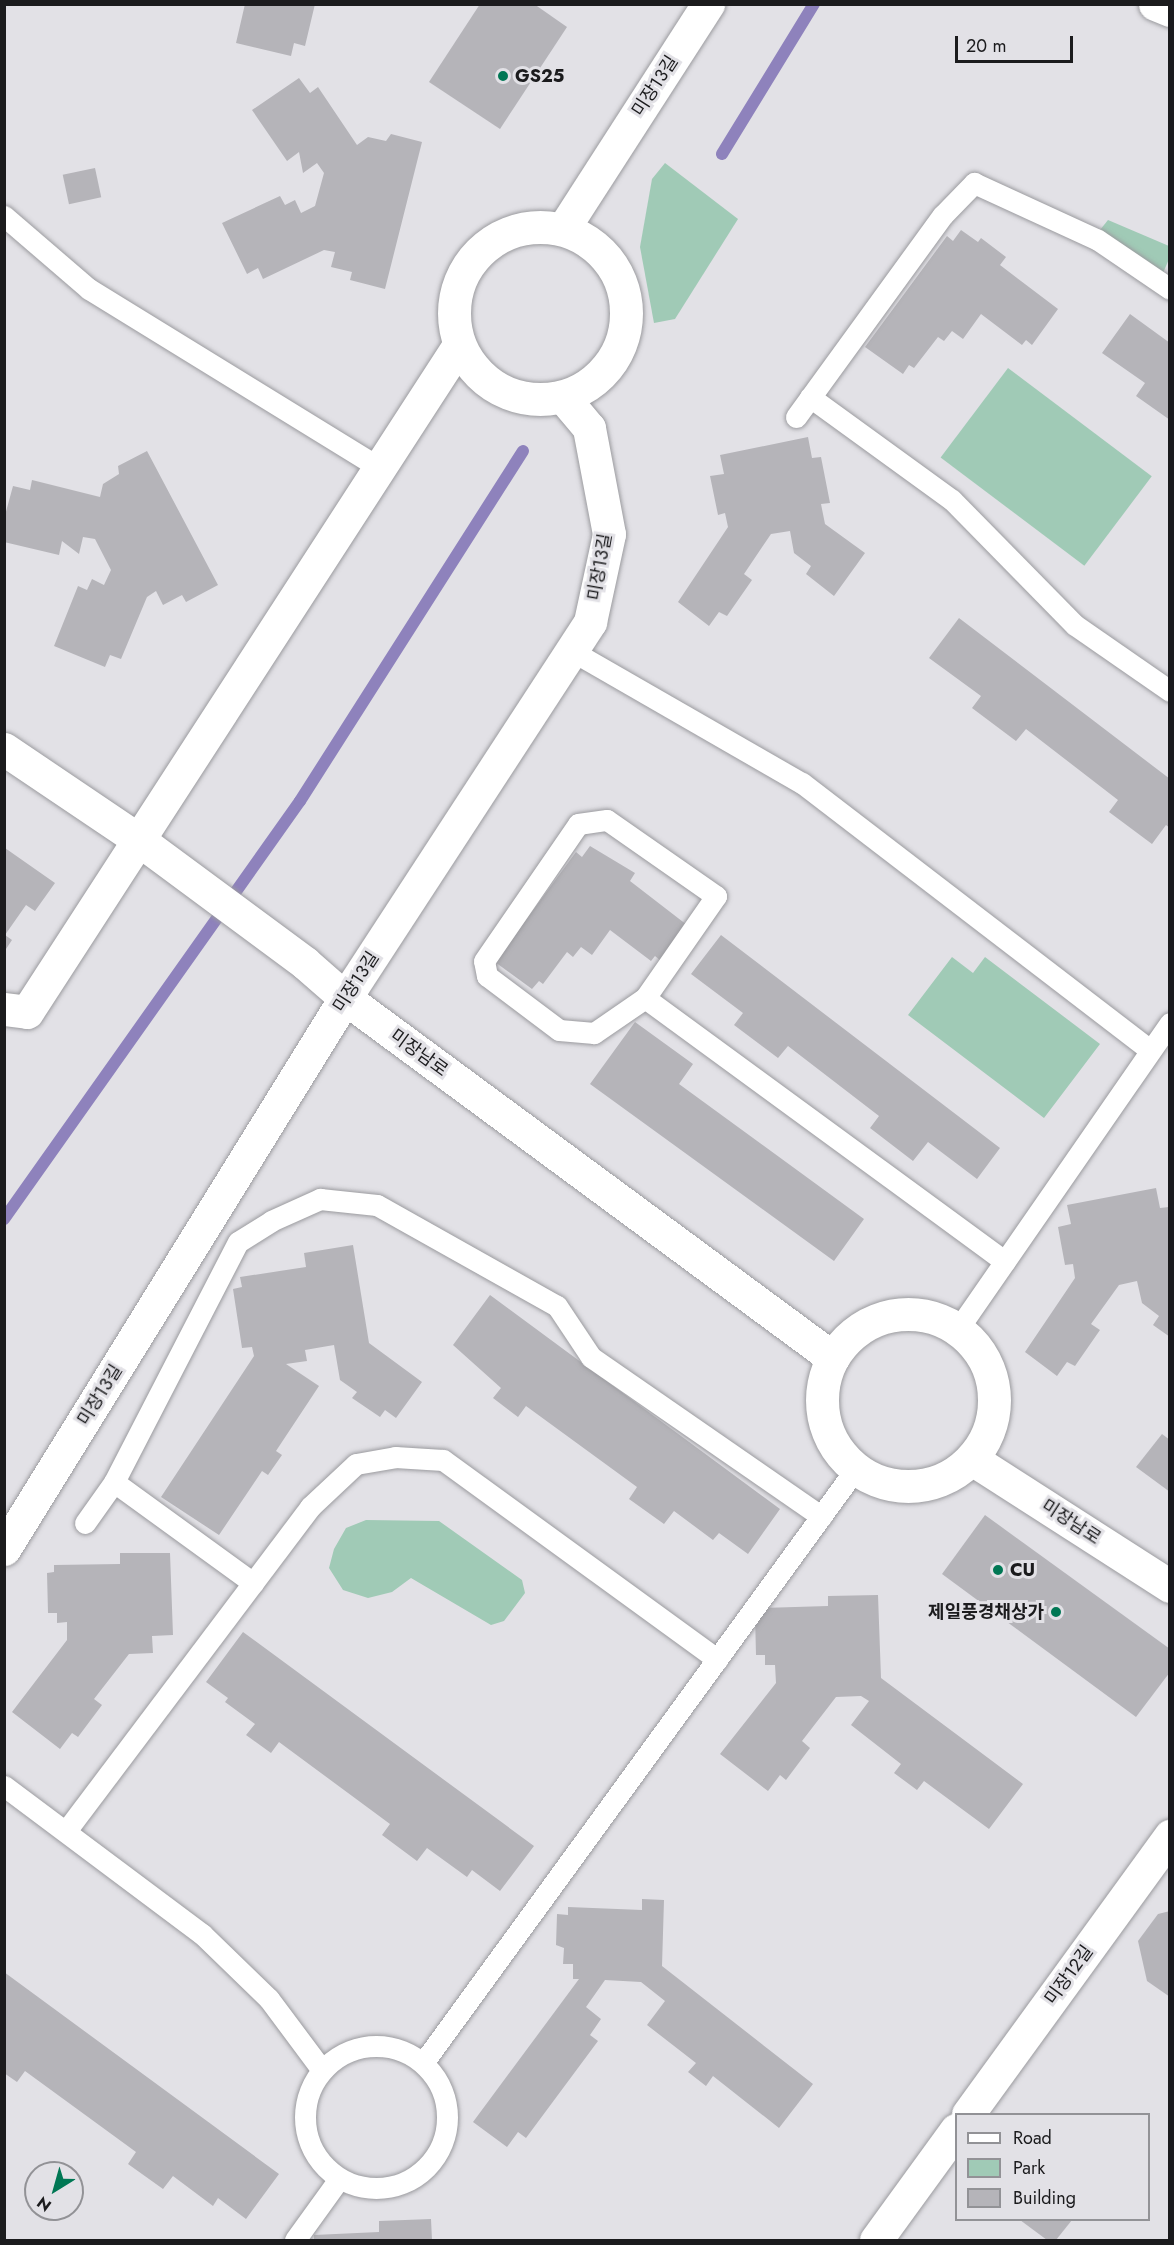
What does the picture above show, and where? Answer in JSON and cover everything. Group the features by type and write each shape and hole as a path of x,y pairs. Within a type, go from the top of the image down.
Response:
{"street":[{"name":"미장13길","path":"563,229 708,4"},
{"path":"1155,4 1170,10"},
{"path":"520,228 563,229 590,242 610,261 624,288 627,318 621,347 604,373 591,384 563,397 533,400 503,392 475,371 459,345 453,315 457,287 470,260 492,239 520,228"},
{"path":"4,1009 27,1012 459,345"},
{"name":"미장13길","path":"4,1550 345,998 590,622 609,534 589,428 563,397"},
{"name":"미장남로","path":"4,749 140,840 305,963 345,998 833,1358"},
{"path":"889,1315 931,1316 958,1329 978,1347 992,1374 994,1395 988,1434 972,1459 959,1471 932,1484 901,1487 872,1479 844,1457 827,1432 821,1402 824,1374 838,1347 861,1326 889,1315"},
{"name":"미장남로","path":"972,1459 1170,1586"},
{"name":"미장12길","path":"969,2113 1170,1836"},
{"path":"876,2241 955,2133"}],"lane":[{"path":"796,417 943,215 974,183 1098,240 1170,289"},
{"path":"4,216 89,289 380,468"},
{"path":"810,397 952,500 1075,625 1170,691"},
{"path":"572,651 802,783 1150,1050"},
{"path":"607,820 716,896 645,998 594,1033 559,1030 487,976 484,961 578,824 607,820"},
{"path":"645,998 1005,1261"},
{"path":"958,1329 1170,1023"},
{"path":"86,1523 114,1482 238,1242 271,1221 320,1199 377,1205 556,1306 591,1357 821,1516"},
{"path":"66,1831 310,1506 356,1464 394,1457 443,1460 717,1659"},
{"path":"423,2063 857,1467"},
{"path":"114,1482 253,1583"},
{"path":"4,1786 202,1934 269,1999 322,2070"},
{"path":"380,2045 403,2050 423,2063 438,2081 447,2103 444,2138 427,2168 408,2182 385,2188 362,2187 339,2178 322,2163 309,2143 304,2120 307,2097 322,2070 334,2058 356,2048 380,2045"},
{"path":"295,2241 339,2178"}],"green space":[{"path":"665,163 738,219 675,319 654,323 640,247 652,179"},
{"path":"1108,220 1169,246 1169,259 1163,273 1100,230"},
{"path":"1008,368 1152,476 1084,566 941,457"},
{"path":"952,957 973,973 985,957 1100,1044 1044,1118 908,1015"},
{"path":"366,1520 439,1521 522,1580 525,1593 504,1621 491,1625 411,1578 392,1592 368,1598 343,1590 329,1568 334,1549 346,1528"}],"building":[{"path":"245,4 315,4 305,46 294,43 291,56 236,43"},
{"path":"480,4 534,4 567,27 500,129 429,82"},
{"path":"299,78 310,93 318,87 357,145 368,137 386,141 391,134 422,142 385,289 350,280 352,272 331,267 335,252 324,250 263,279 258,268 247,274 222,223 280,196 285,205 295,200 301,213 315,206 324,173 317,163 303,173 299,152 287,161 252,110"},
{"path":"95,168 101,197 69,204 63,175"},
{"path":"961,230 978,242 981,238 1006,257 1000,265 1058,309 1032,345 1026,340 1022,345 981,314 963,339 952,331 944,341 938,337 914,368 909,365 903,374 865,347 947,236 953,241"},
{"path":"1130,314 1170,343 1170,420 1136,396 1145,383 1102,353"},
{"path":"808,437 812,458 821,457 830,503 821,504 825,524 865,553 834,596 806,574 811,566 794,553 790,531 771,534 744,574 752,580 727,616 719,612 709,626 678,602 728,527 725,513 718,515 710,476 724,474 720,455"},
{"path":"147,451 218,585 186,602 182,595 163,605 156,591 147,597 121,659 110,655 105,667 54,646 78,586 87,590 92,579 104,585 111,570 95,539 83,537 79,554 62,541 59,555 4,542 4,519 13,486 30,490 32,480 100,497 103,484 119,474 118,466"},
{"path":"959,618 1170,779 1170,828 1166,825 1152,844 1109,812 1118,800 1026,729 1016,741 972,708 981,696 929,658"},
{"path":"590,846 635,873 630,881 687,925 661,961 655,956 651,961 610,930 592,955 581,947 573,957 567,952 543,984 539,981 532,989 495,962 576,852 582,857"},
{"path":"5,848 55,883 35,911 26,905 5,935 12,940 4,952"},
{"path":"721,935 1000,1148 977,1179 928,1142 913,1161 870,1128 879,1116 788,1046 778,1058 734,1025 743,1013 691,974"},
{"path":"635,1022 693,1064 679,1084 864,1219 834,1261 590,1084"},
{"path":"1156,1188 1160,1208 1169,1207 1170,1212 1170,1337 1153,1325 1159,1316 1142,1303 1137,1281 1119,1285 1091,1324 1100,1330 1075,1366 1067,1362 1057,1376 1025,1352 1075,1278 1073,1264 1065,1265 1058,1227 1071,1224 1067,1205"},
{"path":"353,1245 369,1343 422,1382 396,1418 385,1410 380,1417 352,1398 357,1392 340,1380 334,1345 305,1350 307,1361 286,1364 319,1386 276,1451 282,1455 268,1475 262,1471 219,1535 161,1497 254,1356 252,1347 242,1348 233,1289 242,1287 240,1277 306,1267 304,1253"},
{"path":"490,1295 780,1509 748,1554 719,1533 713,1540 674,1511 664,1524 629,1499 637,1487 526,1406 518,1417 493,1398 501,1388 453,1345"},
{"path":"1162,1434 1170,1440 1170,1492 1136,1467"},
{"name":"제일풍경채상가","path":"985,1515 1170,1649 1170,1672 1136,1717 942,1574"},
{"path":"120,1553 170,1553 173,1635 152,1636 153,1653 129,1654 94,1699 102,1705 78,1737 72,1733 60,1749 12,1712 67,1640 67,1622 57,1623 57,1613 48,1613 47,1573 54,1572 54,1565 120,1564"},
{"path":"878,1595 881,1678 1023,1784 989,1829 924,1781 917,1790 894,1773 901,1764 851,1725 869,1701 861,1696 836,1697 802,1741 810,1748 786,1780 780,1775 768,1791 720,1754 776,1683 775,1665 765,1665 765,1655 756,1655 755,1615 762,1608 828,1606 828,1596"},
{"path":"243,1632 534,1846 500,1891 472,1870 467,1877 427,1848 417,1861 382,1835 390,1824 279,1742 271,1753 246,1735 255,1724 225,1702 228,1698 206,1682"},
{"path":"642,1899 664,1900 662,1966 813,2084 779,2128 713,2076 706,2086 688,2072 696,2063 647,2025 665,2001 641,1982 605,1980 586,2007 601,2019 590,2035 598,2041 526,2138 518,2132 507,2147 473,2122 579,1979 573,1979 573,1964 563,1964 564,1948 556,1945 557,1914 568,1915 568,1907 642,1910"},
{"path":"1170,1911 1170,1997 1147,1981 1138,1941 1158,1914"},
{"path":"4,1972 279,2174 246,2219 218,2198 213,2206 173,2176 163,2189 128,2164 136,2152 25,2071 17,2082 4,2073"},
{"path":"431,2219 432,2240 314,2240 314,2235 379,2232 379,2221"},
{"path":"1021,2221 1071,2221 1056,2240 1047,2240"}],"waterway":[{"path":"722,154 814,4"},
{"path":"4,1219 300,801 523,451"}],"place":[{"name":"GS25","path":"503,76"},
{"name":"CU","path":"998,1570"},
{"name":"제일풍경채상가","path":"1056,1612"}]}
